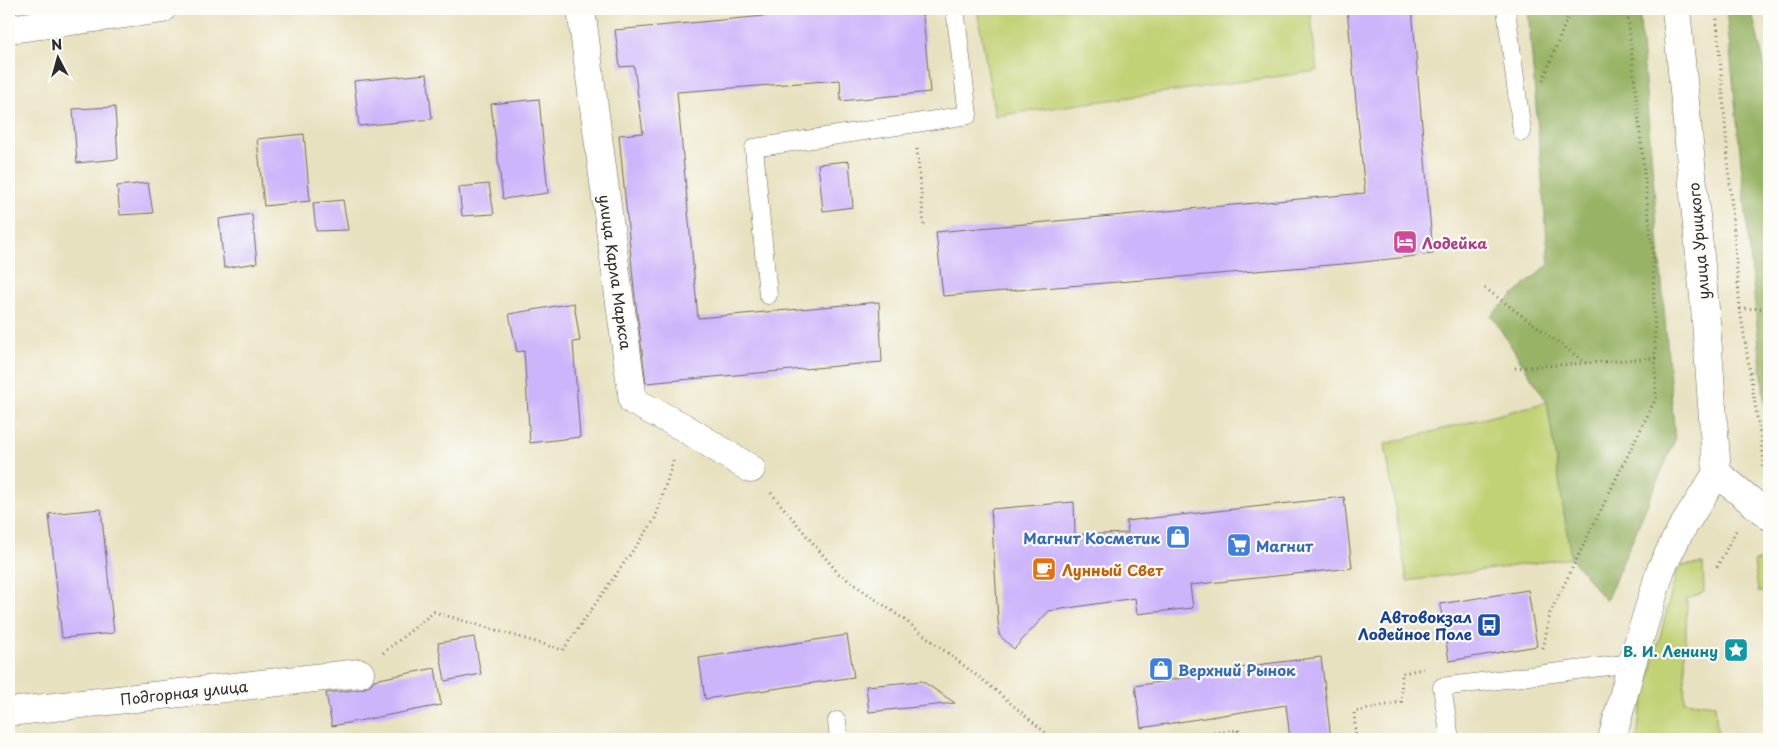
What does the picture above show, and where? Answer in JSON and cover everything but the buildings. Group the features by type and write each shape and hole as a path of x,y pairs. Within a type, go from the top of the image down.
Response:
{"street":[{"path":"9,29 162,9"},
{"name":"улица Карла Маркса","path":"581,9 633,400 683,427 751,469"},
{"name":"улица Урицкого","path":"1676,9 1705,308 1717,473"},
{"path":"1612,739 1632,663 1661,569 1679,533 1717,473 1769,516"},
{"name":"Подгорная улица","path":"9,712 360,672"}],"lane":[{"path":"768,295 754,148 968,115 955,9"},
{"path":"1506,9 1522,132"},
{"path":"1450,739 1442,687 1632,663"},
{"path":"837,721 839,739"}],"path":[{"path":"1540,88 1571,9"},
{"path":"1543,650 1550,613 1656,398 1653,256 1627,9"},
{"path":"1716,9 1740,309 1769,308"},
{"path":"914,124 924,225"},
{"path":"1485,288 1586,364"},
{"path":"1515,368 1656,358"},
{"path":"360,672 434,612 563,650 655,519 683,427"},
{"path":"751,469 838,573 902,618 981,679 1053,739"},
{"path":"1356,739 1354,712 1402,702 1402,673 1430,668"},
{"path":"1164,739 1238,730"},
{"path":"1238,730 1239,739"},
{"path":"1238,730 1247,739"}],"green space":[{"path":"977,9 1310,9 1317,71 995,116"},
{"path":"1528,9 1639,9 1675,440 1606,601 1571,558 1547,402 1491,315 1549,264"},
{"path":"1726,9 1751,9 1769,84 1769,448"},
{"path":"1547,402 1571,558 1407,581 1385,444"},
{"path":"1769,558 1769,592 1758,592 1754,562"},
{"path":"1703,564 1704,592 1687,599 1684,701 1715,705 1718,739 1637,739 1640,714 1677,571 1683,565"}],"place":[{"name":"Лодейка","path":"1405,242"},
{"name":"Магнит Косметик","path":"1178,537"},
{"name":"Магнит","path":"1239,545"},
{"name":"Лунный Свет","path":"1044,569"},
{"name":"Автовокзал Лодейное Поле","path":"1489,625"},
{"name":"В. И. Ленину","path":"1736,650"},
{"name":"Верхний Рынок","path":"1161,669"}]}
